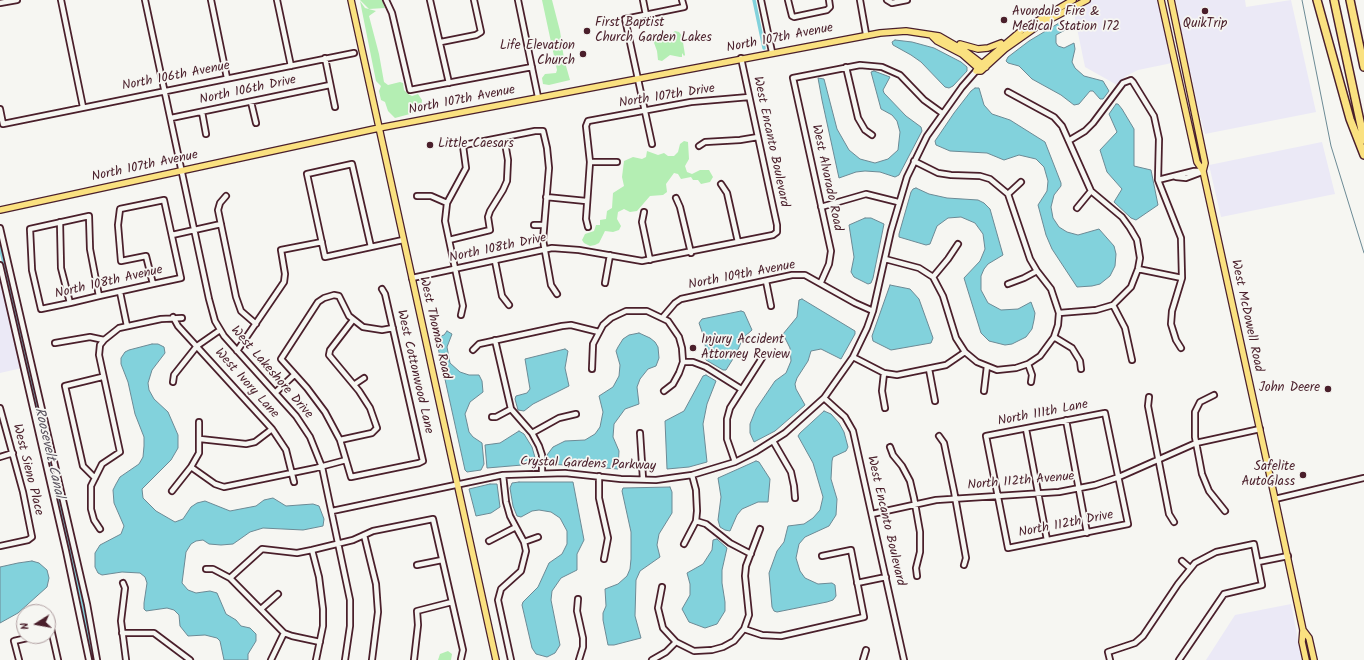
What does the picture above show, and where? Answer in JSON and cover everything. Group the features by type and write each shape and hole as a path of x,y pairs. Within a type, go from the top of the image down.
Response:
{"highway":[{"path":"1317,0 1350,119 1364,155"},
{"path":"1334,0 1364,140"},
{"path":"1350,0 1364,66"}],"main road":[{"name":"West Thomas Road","path":"351,0 496,660"},
{"path":"981,68 1024,32 1073,0"},
{"path":"947,39 978,49 994,47 1087,0"},
{"name":"West McDowell Road","path":"1161,0 1197,162 1203,171 1288,556 1303,630 1302,642 1306,660"},
{"name":"West McDowell Road","path":"1171,0 1205,163 1203,171"},
{"name":"North 107th Avenue","path":"0,210 379,128 866,34 902,31 939,36 947,39 981,68"},
{"name":"North 107th Avenue","path":"931,35 937,41 962,54 981,68"},
{"path":"981,68 1010,38"},
{"name":"West McDowell Road","path":"1303,630 1309,638 1314,660"}],"street":[{"path":"0,3 17,0"},
{"path":"61,0 83,107"},
{"name":"West Lakeshore Drive","path":"145,0 212,312 220,330 237,351 276,392 304,426 322,467 350,600 350,626 345,660"},
{"path":"211,0 227,78"},
{"path":"276,0 291,66"},
{"path":"386,0 392,13 410,90 532,67"},
{"path":"430,0 441,42 449,83"},
{"path":"441,42 476,35 480,32 474,0"},
{"path":"518,0 538,97"},
{"path":"643,0 646,15"},
{"path":"652,144 625,19 684,7 682,0"},
{"path":"761,0 772,52"},
{"path":"788,0 792,16 827,10 830,7 829,0"},
{"path":"860,0 866,34"},
{"path":"887,1 892,3 907,0"},
{"name":"North 106th Avenue","path":"0,109 3,124 354,53"},
{"path":"325,58 335,107"},
{"name":"West Encanto Boulevard","path":"741,58 777,232"},
{"path":"872,135 865,130 858,118 846,67 872,65 892,70 900,75 924,100 942,113"},
{"name":"West Alvarado Road","path":"821,282 829,264 831,251 793,78 846,67"},
{"name":"Crystal Gardens Parkway","path":"332,511 457,483 503,475 542,473 656,480 692,475 735,462 773,441 796,424 824,398 853,357 867,328 873,310 898,202 914,161 927,136 942,113 962,87 981,68"},
{"path":"1070,140 1085,131 1123,83 1131,80 1154,116 1158,128 1158,180 1181,238 1182,278 1171,318 1172,330 1181,348"},
{"name":"North 106th Drive","path":"171,118 330,85"},
{"path":"1008,92 1054,117 1062,126 1070,140 1084,178 1091,191 1122,217 1130,228 1139,248 1138,269 1131,286 1113,305 1096,310 1059,313"},
{"name":"North 107th Drive","path":"590,162 586,126 588,121 691,102 749,97"},
{"path":"251,102 256,123"},
{"path":"202,112 206,134"},
{"path":"461,315 463,306 445,221 447,202 466,168 463,146 469,144 535,131 543,131 548,158 542,240 551,285 557,294"},
{"path":"699,146 705,142 758,136"},
{"path":"449,240 490,230 488,217 503,190 506,181 508,160 504,137"},
{"path":"885,259 919,268 932,277 943,296 956,338 965,352 987,366 1005,370 1028,364 1040,356 1054,338 1058,325 1059,313 1051,289 1037,271 1023,242 1015,212 1008,194 990,179 980,176 950,176 938,173 914,161"},
{"path":"588,226 586,219 586,201 590,162 617,162"},
{"path":"371,247 352,164 307,174 325,257 371,247 403,240"},
{"path":"1158,180 1176,177 1186,178 1195,176 1203,171"},
{"path":"1008,194 1021,182"},
{"path":"722,184 727,193 738,242"},
{"path":"1077,208 1091,191"},
{"path":"821,207 866,194 898,202"},
{"path":"226,196 220,204 218,210 238,304 246,317 256,324"},
{"path":"417,196 431,196 447,202"},
{"path":"546,196 586,201"},
{"path":"676,198 680,207 691,253"},
{"path":"152,284 146,256 122,261 118,225 120,209 164,200 172,235 221,224"},
{"path":"644,212 642,222 650,260"},
{"path":"70,303 61,268 60,222 89,216 90,249 99,296"},
{"name":"North 108th Avenue","path":"60,222 30,229 32,270 41,309 181,278 172,235"},
{"path":"534,224 544,225"},
{"path":"0,228 87,604 97,660"},
{"name":"North 108th Drive","path":"412,278 544,250 566,248 637,260 650,260 691,253 773,235 777,232"},
{"path":"237,351 284,282 285,274 281,250 322,242"},
{"path":"932,277 948,259 958,244"},
{"path":"605,283 610,255"},
{"path":"495,260 502,296 509,305"},
{"path":"0,266 77,597 89,660"},
{"path":"1138,269 1182,278"},
{"path":"1008,284 1037,271"},
{"name":"North 109th Avenue","path":"663,317 675,303 681,299 792,275 805,274 855,303 873,310"},
{"path":"766,281 771,306"},
{"name":"West Cottonwood Lane","path":"346,460 351,477 419,463 422,461 393,328 385,294 382,289"},
{"path":"120,292 128,326"},
{"path":"191,467 215,484 224,487 322,467 346,460 340,440 325,412 307,388 281,359 310,312 318,302 324,298 334,295 338,296 346,312 353,320 363,327 382,330 393,328"},
{"path":"1113,305 1125,328 1132,360"},
{"path":"592,369 593,344 599,332 611,318 626,311 647,310 663,317 674,328 679,337 683,362 674,384 664,391"},
{"path":"100,529 94,520 91,509 92,486 102,464 120,452 102,377 99,356 100,345 119,328 173,317 182,318"},
{"name":"West Ivory Lane","path":"173,317 178,326 272,429 286,450 294,482"},
{"path":"340,440 372,433 377,430 376,422 370,408 355,384 329,355 330,350 353,320"},
{"path":"473,350 479,344 562,326 571,325 599,332"},
{"path":"173,382 174,375 197,346 220,330"},
{"path":"55,343 90,337 104,340"},
{"path":"1054,338 1072,348 1080,361 1081,369"},
{"path":"495,340 511,409 532,433 542,455 542,473"},
{"path":"853,357 884,373 897,375 950,363 965,352"},
{"path":"735,462 727,439 726,429 730,408 762,358"},
{"path":"683,362 693,362 706,367 741,389"},
{"path":"1028,364 1032,376 1031,382"},
{"path":"984,391 983,386 987,366"},
{"path":"929,368 935,401"},
{"path":"884,373 882,391 885,408"},
{"path":"276,392 294,375"},
{"path":"95,478 83,466 65,386 102,377"},
{"path":"355,384 364,378"},
{"path":"1214,395 1200,402 1195,412 1193,422 1202,474 1209,491 1225,511"},
{"path":"1149,397 1148,406 1168,514 1174,522"},
{"name":"West Encanto Boulevard","path":"824,398 845,417 853,430 904,660"},
{"name":"West Sieno Place","path":"0,408 13,454 32,537 28,540 0,546"},
{"path":"492,417 496,417 511,409"},
{"name":"North 111th Lane","path":"998,495 986,436 1105,413 1118,477"},
{"path":"532,433 554,420 576,414"},
{"path":"1066,420 1087,533"},
{"path":"172,491 191,467 199,453 199,422"},
{"path":"1026,428 1047,540"},
{"path":"200,439 246,444 255,442 272,429"},
{"name":"North 112th Avenue","path":"872,514 915,504 955,498 1079,489 1118,477 1196,443 1260,429"},
{"path":"640,433 643,479"},
{"path":"939,436 944,443 955,498 966,558 964,565"},
{"path":"773,441 791,472 794,486 794,498"},
{"path":"890,447 893,455 902,466 910,481 915,504 920,532 920,552 916,568 917,576"},
{"path":"0,457 13,454"},
{"path":"503,475 506,502 510,516 524,542 525,561 522,571 502,590 498,600 511,660"},
{"path":"684,544 696,521 697,502 692,475"},
{"path":"599,476 598,498 608,538 604,559"},
{"name":"North 112th Drive","path":"998,495 1008,548 1128,524 1118,477"},
{"path":"1275,499 1364,478"},
{"path":"230,578 262,549 297,553 339,545 373,531 433,519 462,650 461,659"},
{"path":"696,521 706,524 730,543 751,554"},
{"path":"489,541 516,527"},
{"path":"662,586 658,608 663,628 676,642 694,651 712,650 734,641 744,629 749,615 745,576 760,529"},
{"path":"364,535 376,584 378,612 372,660"},
{"path":"524,542 538,537"},
{"path":"1110,660 1108,652 1135,643 1143,636 1190,568 1203,558 1216,552 1254,544 1262,585 1224,594 1179,660"},
{"path":"312,550 322,596 323,626 316,660"},
{"path":"744,629 762,635 781,636 864,617 851,550 822,556"},
{"path":"1258,562 1288,556"},
{"path":"417,565 442,560"},
{"path":"1182,561 1190,568"},
{"path":"206,569 212,569 230,578 284,633 320,642"},
{"path":"858,583 886,576"},
{"path":"123,583 125,588 121,621 126,660"},
{"path":"261,609 278,594"},
{"path":"578,599 577,611 583,638 583,647 579,660"},
{"path":"414,660 418,625 417,610 452,602"},
{"path":"122,633 154,633 190,660"},
{"path":"270,660 284,633"},
{"path":"16,641 14,641 19,660"},
{"path":"652,660 666,652 676,642"},
{"path":"53,644 58,660"},
{"path":"863,660 866,650"}],"shaded area":[{"path":"1094,0 1158,0 1172,63 1138,70 1126,76 1117,85 1085,67 1073,9"},
{"path":"1176,0 1245,0 1246,7 1291,0 1316,112 1205,134 1196,102 1192,77 1187,65"},
{"path":"1322,142 1335,194 1221,217 1209,165"},
{"path":"0,271 22,368 0,373"},
{"path":"1291,604 1302,660 1206,660 1235,615"}],"green space":[{"path":"360,0 382,0 385,8 369,9"},
{"path":"542,0 552,0 560,31 564,59 570,80 549,85 543,84 542,78 545,74 556,73 557,70"},
{"path":"360,1 365,8 376,11 369,16 379,54 384,82 388,85 400,82 403,83 404,90 408,94 412,96 418,94 422,100 421,111 395,118 388,111 385,102 381,100 379,91 381,86 376,81"},
{"path":"675,31 679,32 682,36 685,55 684,56 682,53 682,57 680,57 670,55 662,61 658,60 657,51 653,40 658,36 669,36"},
{"path":"684,141 688,142 689,159 685,166 687,172 692,174 700,170 709,170 713,177 710,182 701,184 698,180 693,180 691,177 681,179 678,174 674,173 666,184 667,192 663,195 650,196 637,211 630,212 624,209 618,212 617,219 621,226 619,230 613,232 605,231 599,243 595,245 590,246 584,243 582,240 585,234 594,231 596,225 600,225 600,220 606,219 607,211 612,208 613,193 624,186 622,177 624,161 633,157 642,159 646,157 647,151 658,155 664,153 668,156 674,156 678,152 680,144"},
{"path":"448,651 452,654 451,660 438,660 440,654"}],"water":[{"path":"1059,23 1065,28 1065,30 1056,35 1056,43 1058,46 1064,48 1074,43 1075,49 1072,62 1075,68 1084,76 1103,81 1109,91 1103,99 1100,99 1093,91 1090,91 1079,104 1074,105 1061,95 1032,79 1019,66 1006,61 1008,57 1029,41"},
{"path":"895,40 912,42 934,48 961,62 967,67 967,71 953,86 949,88 945,87 921,62 893,45 892,42"},
{"path":"874,71 890,77 883,90 884,93 906,116 921,127 922,131 899,175 895,177 880,172 865,171 856,172 839,178 818,78 824,79 837,129 849,150 860,159 875,163 888,159 898,150 900,132 897,121 892,115 881,109 871,72"},
{"path":"975,88 979,88 984,105 992,114 1010,120 1045,142 1061,183 1061,186 1054,195 1051,207 1053,218 1059,227 1067,232 1078,235 1099,229 1114,246 1116,254 1115,266 1110,276 1100,284 1077,287 1052,249 1046,235 1038,205 1047,191 1048,181 1044,167 1036,159 1019,155 1004,160 987,153 950,151 936,145 935,141 954,113"},
{"path":"1116,104 1118,104 1122,109 1134,129 1134,166 1151,170 1158,205 1136,220 1131,218 1114,202 1122,189 1107,172 1100,150 1117,132 1109,114"},
{"path":"916,188 929,194 947,198 978,200 990,209 1003,255 988,264 984,269 981,276 981,290 988,303 1001,310 1018,309 1031,302 1035,313 1034,320 1032,329 1026,337 1012,344 1005,345 989,341 981,333 964,278 980,261 985,249 983,234 975,223 961,217 948,218 937,226 930,244 926,245 899,237 911,192"},
{"path":"865,218 871,218 884,224 873,278 871,283 868,284 854,277 851,272 854,257 849,225"},
{"path":"890,285 910,289 919,299 933,338 931,343 891,350 873,341 872,336"},
{"path":"802,299 855,331 855,334 841,359 821,349 811,351 808,361 797,378 795,384 796,389 805,405 775,431 754,442 750,433 750,424 756,409 775,381 786,373 791,361 790,348 783,334 797,317 799,300"},
{"path":"741,311 744,312 752,330 743,338 736,354 726,370 723,370 706,360 705,340 699,323 702,319"},
{"path":"447,331 452,334 447,347 450,363 460,372 469,375 479,375 482,381 483,392 470,402 465,414 469,432 473,437 482,443 484,464 481,470 467,472 465,470 437,343 437,337 444,335"},
{"path":"639,333 655,342 658,347 659,358 656,366 648,369 640,379 637,387 639,404 625,409 614,424 613,437 619,451 618,469 550,464 547,455 553,447 565,441 585,440 595,434 600,427 603,412 599,396 613,387 619,376 620,365 616,351 623,339 629,335"},
{"path":"152,344 158,344 164,347 165,353 152,370 148,383 149,390 154,399 168,412 178,435 178,448 171,460 142,489 143,498 156,511 175,522 183,519 191,507 197,503 205,501 230,511 256,506 264,500 273,498 286,506 313,504 319,506 324,519 323,526 303,530 263,528 250,532 233,544 221,545 209,544 203,540 196,541 191,544 186,552 182,583 188,590 196,593 210,591 217,593 226,614 236,620 241,626 250,628 256,634 256,641 248,654 248,660 224,660 220,641 217,638 205,635 188,636 180,626 179,615 174,610 167,608 146,611 144,609 144,603 147,583 145,577 140,573 122,572 102,575 98,573 95,567 95,553 100,545 121,534 124,526 114,503 113,490 120,477 139,464 143,457 144,437 135,414 128,382 121,364 121,358 125,352 129,350"},
{"path":"565,349 568,351 565,368 569,386 533,404 524,411 518,410 515,399 516,396 527,393 530,389 525,359"},
{"path":"706,375 716,381 707,404 703,424 707,462 689,467 667,469 665,421 684,411 703,376"},
{"path":"824,411 831,414 839,423 844,432 848,447 846,451 833,457 832,461 831,479 837,499 836,515 829,526 805,537 799,544 796,558 800,571 805,578 818,584 832,583 835,585 836,596 833,600 827,602 777,612 774,611 772,607 769,573 777,551 784,542 788,526 804,524 813,518 820,510 823,497 813,463 798,436"},
{"path":"519,431 524,434 532,447 536,461 534,464 487,468 485,445 500,443"},
{"path":"756,461 759,462 770,479 768,502 758,502 742,509 737,515 730,531 725,530 720,527 718,520 721,497 718,478"},
{"path":"573,482 584,540 577,554 577,570 561,578 552,591 551,600 560,645 555,653 547,657 536,654 532,648 522,605 523,602 538,587 549,563 562,554 567,544 567,531 560,518 551,512 539,510 532,511 521,517 517,516 513,506 510,488 512,483"},
{"path":"490,484 497,484 500,507 491,513 476,516 469,489"},
{"path":"670,487 672,492 672,513 659,534 657,545 660,557 640,571 636,580 635,616 641,638 614,645 608,645 603,620 603,613 606,606 605,589 618,584 627,576 630,569 631,559 631,532 622,491 623,488"},
{"path":"717,539 727,548 722,570 725,611 717,624 705,628 689,622 682,609 690,595 690,584 687,573 703,564 712,550 713,540"},
{"path":"32,561 39,563 47,570 49,578 47,587 28,604 16,604 16,614 0,623 0,567"}],"waterway":[{"path":"754,0 764,48"},
{"path":"1302,0 1331,146 1364,253"},
{"name":"Roosevelt Canal","path":"0,246 83,604 93,660"}],"place":[{"name":"QuikTrip","path":"1205,11"},
{"name":"Avondale Fire & Medical Station 172","path":"1004,20"},
{"name":"First Baptist Church Garden Lakes","path":"587,31"},
{"name":"Life Elevation Church","path":"583,54"},
{"name":"Little Caesars","path":"430,145"},
{"name":"Injury Accident Attorney Review","path":"693,348"},
{"name":"John Deere","path":"1328,389"},
{"name":"Safelite AutoGlass","path":"1303,475"}]}
